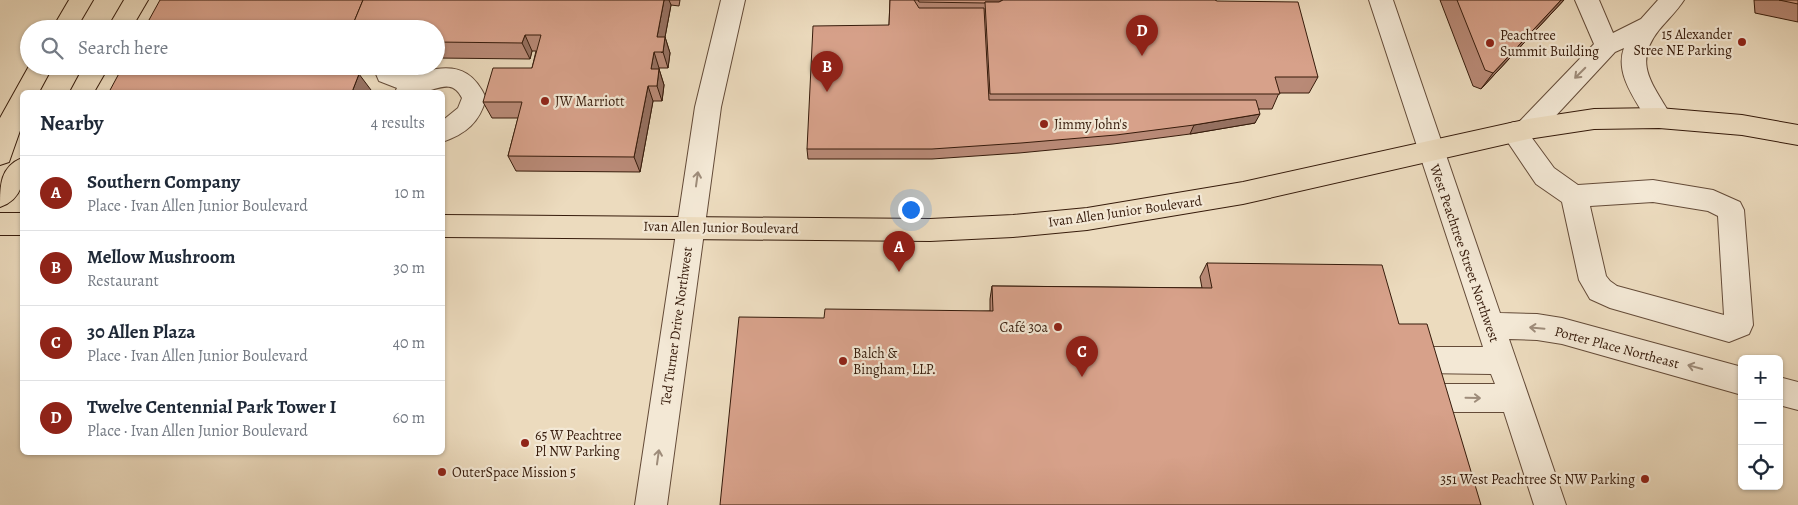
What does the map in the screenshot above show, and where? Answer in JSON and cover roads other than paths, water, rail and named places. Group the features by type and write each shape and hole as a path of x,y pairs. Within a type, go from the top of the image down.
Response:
{"main road":[{"path":"69,20 81,0"},
{"path":"124,20 136,0"},
{"path":"28,90 37,75"},
{"path":"83,90 92,75"},
{"path":"0,155 11,121 20,104"},
{"name":"Ivan Allen Junior Boulevard","path":"445,226 930,230 1013,226 1078,220 1244,193 1521,131 1594,120 1659,118 1742,125 1798,135"},
{"path":"0,196 20,171"},
{"path":"0,224 20,224"}],"street":[{"name":"Ted Turner Drive Northwest","path":"651,505 708,107 719,55 734,0"},
{"name":"West Peachtree Street Northwest","path":"1381,0 1550,505"},
{"path":"1587,0 1607,46"},
{"path":"1659,118 1639,79 1633,62 1638,45 1648,26 1672,0"},
{"path":"1574,196 1593,280 1600,290 1610,296 1729,329 1739,325 1731,210 1713,201 1653,191 1574,196 1545,176 1521,131 1607,46 1648,26"},
{"path":"390,75 411,89 435,78 447,77 457,79 466,84 474,98 468,114 461,122 445,130"},
{"name":"Porter Place Northeast","path":"1490,326 1536,327 1562,331 1738,379"},
{"path":"1421,360 1502,360"},
{"path":"1783,392 1798,396"},
{"path":"1432,398 1514,398"}],"place":[{"name":"15 Alexander Stree NE Parking","path":"1742,42"},
{"name":"Peachtree Summit Building","path":"1490,43"},
{"name":"Twelve Centennial Park Tower I","path":"1142,56"},
{"name":"Mellow Mushroom","path":"827,92"},
{"name":"JW Marriott","path":"545,101"},
{"name":"Jimmy John's","path":"1044,124"},
{"name":"Southern Company","path":"899,272"},
{"name":"Café 30a","path":"1058,327"},
{"name":"Balch & Bingham, LLP.","path":"843,361"},
{"name":"30 Allen Plaza","path":"1082,377"},
{"name":"65 W Peachtree Pl NW Parking","path":"525,443"},
{"name":"OuterSpace Mission 5","path":"442,472"},
{"name":"351 West Peachtree St NW Parking","path":"1645,479"}]}
